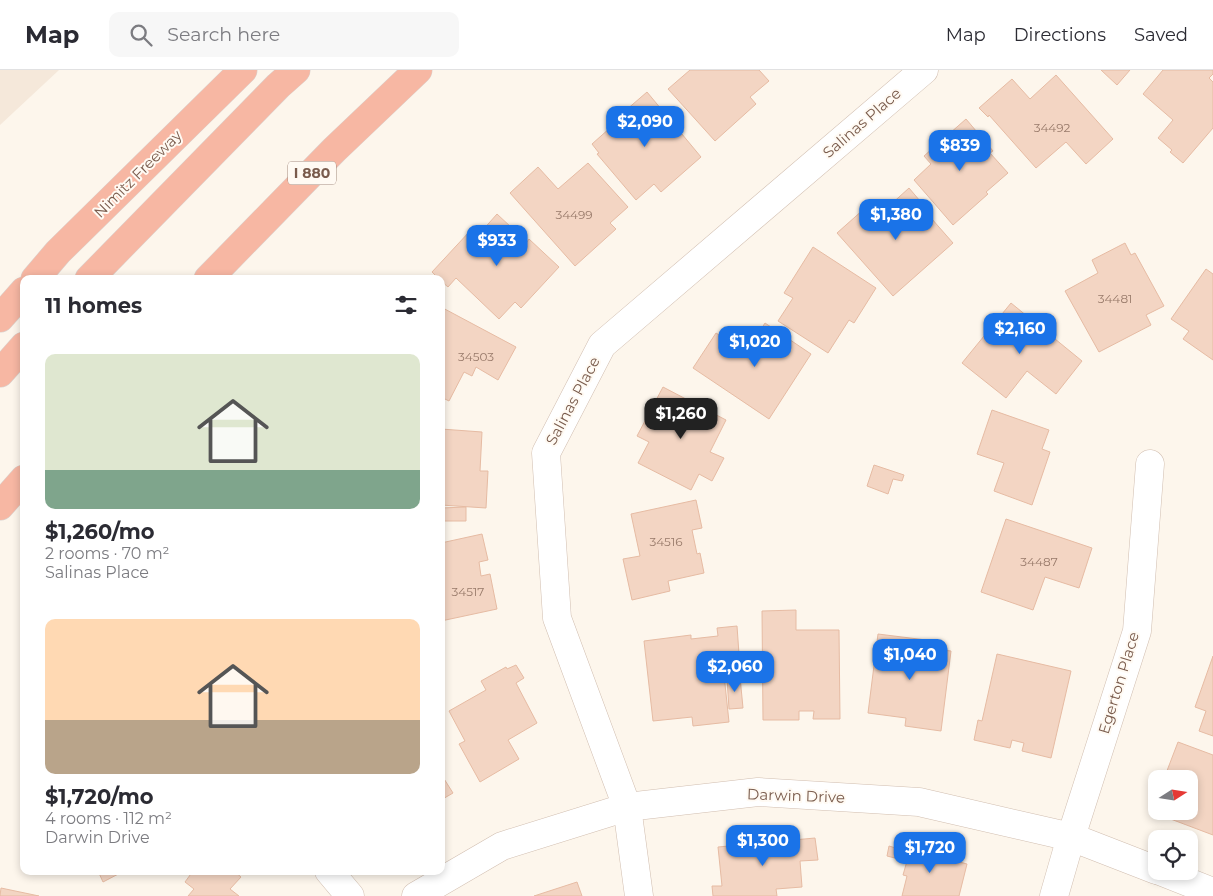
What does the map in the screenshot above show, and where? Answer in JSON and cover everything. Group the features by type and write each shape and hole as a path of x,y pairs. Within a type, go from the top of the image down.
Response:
{"highway":[{"name":"Nimitz Freeway","path":"39,275 65,245 243,70"},
{"path":"93,275 278,86 296,70"},
{"name":"I 880","path":"212,275 334,150 418,70"},
{"path":"0,318 20,296"},
{"path":"0,373 20,350"},
{"path":"0,506 20,484"}],"street":[{"name":"Salinas Place","path":"639,896 627,807 557,618 546,453 602,345 924,70"},
{"name":"Egerton Place","path":"1054,896 1137,631 1150,464"},
{"name":"Darwin Drive","path":"416,896 502,846 627,807 758,792 919,802 1071,837 1148,867"},
{"path":"332,875 350,896"},
{"path":"1183,880 1213,892"}],"shaded area":[{"path":"0,70 59,70 0,125"}],"building":[{"path":"690,70 759,70 769,81 750,97 756,104 715,141 668,89"},
{"path":"1101,70 1130,70 1117,85"},
{"path":"1163,70 1213,70 1213,74 1209,78 1213,82 1213,128 1183,163 1158,138 1173,120 1143,94"},
{"path":"1056,75 1113,139 1086,164 1066,142 1036,168 989,115 988,117 979,108 1012,79 1030,99"},
{"path":"647,92 701,157 661,192 654,184 636,200 597,154 599,153 592,144 620,119 618,117"},
{"path":"966,119 993,151 990,153 1008,173 986,192 988,194 953,225 914,180 931,164 924,156"},
{"path":"588,163 628,207 610,223 616,229 575,266 510,193 538,167 558,189"},
{"path":"909,188 926,208 924,210 953,243 893,296 837,233 873,201 894,226 900,221 888,207"},
{"path":"497,214 527,242 529,239 559,267 521,308 515,302 499,319 456,278 448,287 445,284 445,275 435,275 432,272 470,231 473,233 477,228 481,232"},
{"path":"1125,243 1131,255 1135,253 1164,306 1146,315 1151,325 1099,352 1065,291 1098,273 1092,260"},
{"path":"813,247 876,288 854,323 849,320 828,353 778,321 793,298 784,293"},
{"path":"1206,269 1213,274 1213,360 1183,339 1189,331 1171,319"},
{"path":"1011,303 1082,361 1056,394 1027,371 1006,398 962,363"},
{"path":"445,309 516,347 498,380 476,367 472,376 464,372 449,401 445,399"},
{"path":"765,323 811,354 769,419 693,368 716,333 746,353"},
{"path":"663,387 726,420 710,452 724,458 712,481 699,474 691,490 638,463 649,442 637,436"},
{"path":"992,410 1049,430 1042,449 1050,452 1032,505 994,491 1004,463 977,454"},
{"path":"445,429 482,432 480,471 488,471 486,508 445,505"},
{"path":"874,465 904,475 902,481 893,479 888,494 867,486"},
{"path":"696,500 702,528 692,530 697,554 700,553 704,573 668,581 670,591 632,600 623,559 640,556 631,514"},
{"path":"466,507 466,521 445,521 445,508"},
{"path":"1006,519 1092,548 1079,588 1045,577 1033,610 981,592"},
{"path":"482,534 488,560 479,562 481,576 490,574 497,609 445,620 445,542"},
{"path":"796,610 796,630 839,630 840,719 813,719 814,711 799,711 799,720 763,720 762,611"},
{"path":"737,626 739,654 722,656 729,722 693,726 692,717 653,721 644,641 691,635 691,639 718,636 717,628"},
{"path":"878,634 934,641 934,649 951,651 941,731 905,726 906,718 868,713"},
{"path":"997,654 1071,671 1051,758 1022,751 1024,743 1012,740 1010,748 974,740 978,720 982,721"},
{"path":"1213,656 1213,736 1199,731 1206,711 1195,707"},
{"path":"516,665 524,678 516,683 537,723 508,740 519,759 480,782 459,744 465,741 449,711 486,690 481,681 506,667 507,669"},
{"path":"740,677 743,708 729,709 727,678"},
{"path":"1178,742 1213,755 1213,835 1173,820 1198,820 1198,770 1167,770"},
{"path":"445,780 453,793 445,798"},
{"path":"815,838 818,860 800,861 802,887 776,889 777,896 713,896 712,886 722,886 718,847"},
{"path":"889,846 909,852 910,849 967,864 959,896 902,896 907,876 903,875 907,861 887,856"},
{"path":"100,875 116,875 103,882"},
{"path":"190,875 239,875 241,877 230,889 239,896 188,896 194,889 185,882"},
{"path":"577,882 582,896 534,896"},
{"path":"1,888 39,896 0,896"}]}
